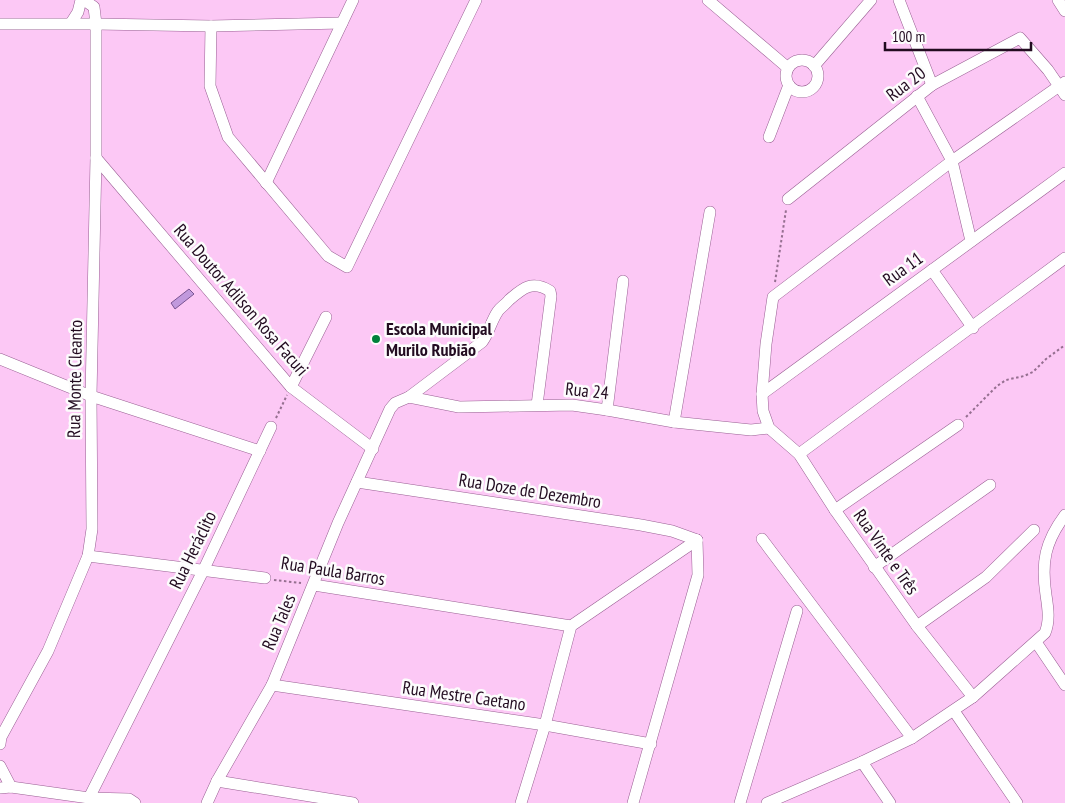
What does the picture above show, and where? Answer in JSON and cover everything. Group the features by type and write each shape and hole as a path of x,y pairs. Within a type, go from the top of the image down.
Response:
{"street":[{"path":"71,24 82,0"},
{"name":"Rua Monte Cleanto","path":"0,744 1,737 48,651 88,556 92,529 91,396 96,158 96,24 94,7 82,0"},
{"path":"266,183 353,0"},
{"path":"211,26 210,86 228,137 328,256 347,267 476,0"},
{"path":"708,0 788,68"},
{"path":"814,66 871,0"},
{"path":"899,0 932,85"},
{"path":"1058,0 1065,11"},
{"path":"0,24 211,26 342,23"},
{"name":"Rua 20","path":"788,199 932,85 1020,38 1063,88"},
{"path":"801,60 808,61 814,66 818,74 817,82 812,89 804,92 795,91 789,85 786,77 788,68 793,63 801,60"},
{"path":"769,138 789,85"},
{"path":"769,428 763,411 762,394 772,296 952,161 1063,88"},
{"path":"917,96 952,161 971,241"},
{"name":"Rua Doutor Adilson Rosa Facuri","path":"96,158 291,387 373,449"},
{"name":"Rua 11","path":"762,394 1065,173"},
{"path":"674,422 710,212"},
{"path":"799,454 973,328 1065,258"},
{"path":"932,270 973,328"},
{"path":"607,410 623,281"},
{"name":"Rua Tales","path":"207,803 217,781 272,685 338,523 390,409 482,342 487,336 498,311 520,290 530,285 545,288 550,291 551,296 537,405"},
{"path":"291,387 326,317"},
{"path":"0,359 91,396 260,451"},
{"name":"Rua 24","path":"405,398 459,407 572,406 674,422 751,430 769,428"},
{"path":"834,510 958,425"},
{"name":"Rua Heráclito","path":"89,798 203,570 271,427"},
{"name":"Rua Vinte e Três","path":"769,428 799,454 834,510 874,567 973,698"},
{"name":"Rua Doze de Dezembro","path":"357,482 641,525 672,531 697,540"},
{"path":"874,567 990,485"},
{"path":"767,803 912,738 973,698 1046,633 1049,625 1043,566 1046,547 1065,515"},
{"path":"917,626 986,577 1034,530"},
{"path":"762,539 912,738"},
{"path":"521,803 545,725 571,626 697,540"},
{"path":"634,803 698,576 697,540"},
{"name":"Rua Paula Barros","path":"88,556 265,578"},
{"name":"Rua Paula Barros","path":"314,585 571,626"},
{"path":"740,803 797,611"},
{"path":"1036,642 1065,685"},
{"name":"Rua Mestre Caetano","path":"272,685 545,725 651,744"},
{"path":"954,711 1017,803"},
{"path":"862,762 890,803"},
{"path":"0,766 6,788 89,798 129,799 136,803"},
{"path":"217,781 353,803"}],"path":[{"path":"772,296 788,199"},
{"path":"958,425 997,386 1006,380 1033,372 1046,359 1065,345"},
{"path":"271,427 291,387"},
{"name":"Rua Paula Barros","path":"265,578 314,585"}],"building":[{"path":"189,289 194,294 175,309 171,303"}],"place":[{"name":"Escola Municipal Murilo Rubião","path":"376,339"}]}
